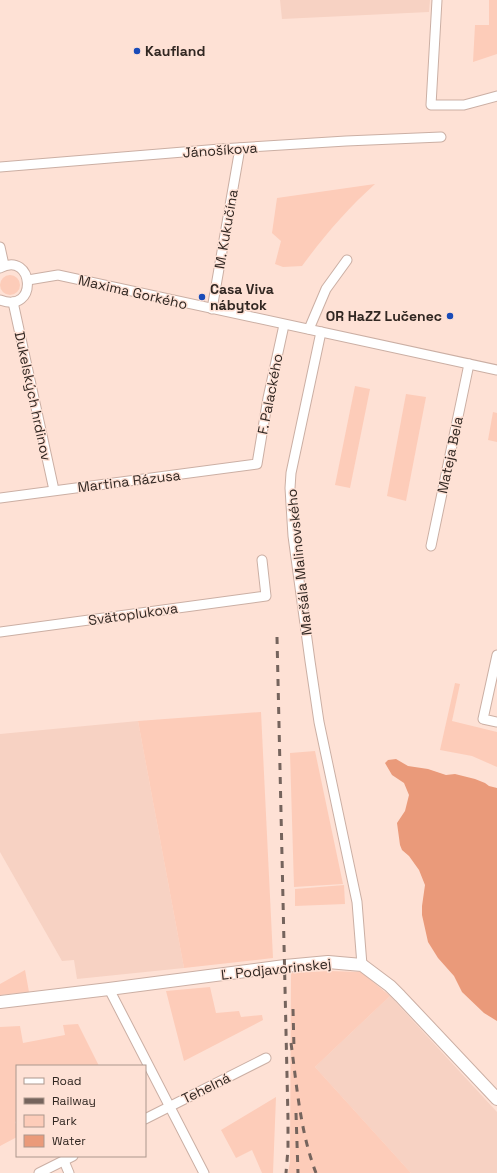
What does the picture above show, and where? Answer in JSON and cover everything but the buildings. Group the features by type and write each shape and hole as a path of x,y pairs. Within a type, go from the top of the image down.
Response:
{"street":[{"path":"437,0 431,105 464,105 497,96"},
{"name":"Jánošíkova","path":"0,167 240,148 441,137"},
{"name":"M. Kukučína","path":"212,309 240,148"},
{"path":"0,247 2,266 12,265 19,267 25,272 28,280 28,287 20,300 6,303 0,300"},
{"path":"309,329 326,289 346,260"},
{"name":"Maxima Gorkého","path":"28,280 58,275 497,370"},
{"name":"Dukelských hrdinov","path":"13,302 54,490"},
{"name":"F. Palackého","path":"257,464 268,398 284,325"},
{"name":"Maršála Malinovského","path":"321,332 295,449 290,488 295,553 319,722 357,902 362,965"},
{"name":"Mateja Bela","path":"431,546 469,364"},
{"name":"Martina Rázusa","path":"0,498 257,464"},
{"name":"Svätoplukova","path":"0,632 266,596 262,560"},
{"path":"497,655 483,719 497,722"},
{"name":"Ľ. Podjavorinskej","path":"0,1002 285,966 328,962 362,965"},
{"path":"362,965 390,986 497,1099"},
{"path":"109,989 204,1173"},
{"name":"Tehelná","path":"146,1118 266,1058"},
{"path":"39,1173 71,1157"},
{"path":"64,1161 69,1173"}],"shaded area":[{"path":"280,0 430,0 429,12 282,19"},
{"path":"138,721 184,968 77,979 74,960 62,961 0,852 0,734"},
{"path":"390,996 497,1112 497,1173 411,1173 315,1067"}],"green space":[{"path":"489,0 497,0 497,54 473,62 475,25 489,25"},
{"path":"375,184 337,223 302,266 283,267 275,264 281,241 272,233 277,198"},
{"path":"10,275 17,278 20,285 17,292 10,295 3,292 0,285 3,278"},
{"path":"355,386 370,389 350,488 335,485"},
{"path":"406,394 426,397 406,501 387,496"},
{"path":"493,412 497,413 497,442 488,440"},
{"path":"455,683 460,684 452,721 497,732 497,767 472,756 440,750"},
{"path":"261,712 273,958 184,968 138,721"},
{"path":"315,751 343,884 294,887 290,753"},
{"path":"344,885 345,904 295,906 295,889"},
{"path":"25,970 29,992 0,995 0,984"},
{"path":"329,971 361,972 390,996 315,1067 411,1173 288,1173 290,1162 291,973"},
{"path":"210,987 216,1013 239,1011 241,1017 262,1015 263,1020 184,1061 166,991"},
{"path":"78,1024 98,1065 16,1065 16,1138 0,1146 0,1027 20,1026 23,1043 65,1035 63,1025"},
{"path":"276,1097 273,1173 262,1173 252,1150 236,1158 221,1130"}],"water":[{"path":"396,759 408,766 428,769 446,775 455,774 475,779 497,788 497,1021 484,1013 462,992 454,976 438,958 428,942 422,915 425,885 419,870 409,856 402,850 397,823 405,811 409,795 404,783 392,775 385,763 388,760"}],"railway":[{"path":"277,637 288,1119 286,1173"},
{"path":"293,1009 294,1049"},
{"path":"291,1043 297,1092 306,1141 316,1173"},
{"path":"296,1113 298,1173"}],"place":[{"name":"Kaufland","path":"137,51"},
{"name":"Casa Viva nábytok","path":"202,297"},
{"name":"OR HaZZ Lučenec","path":"450,316"}]}
